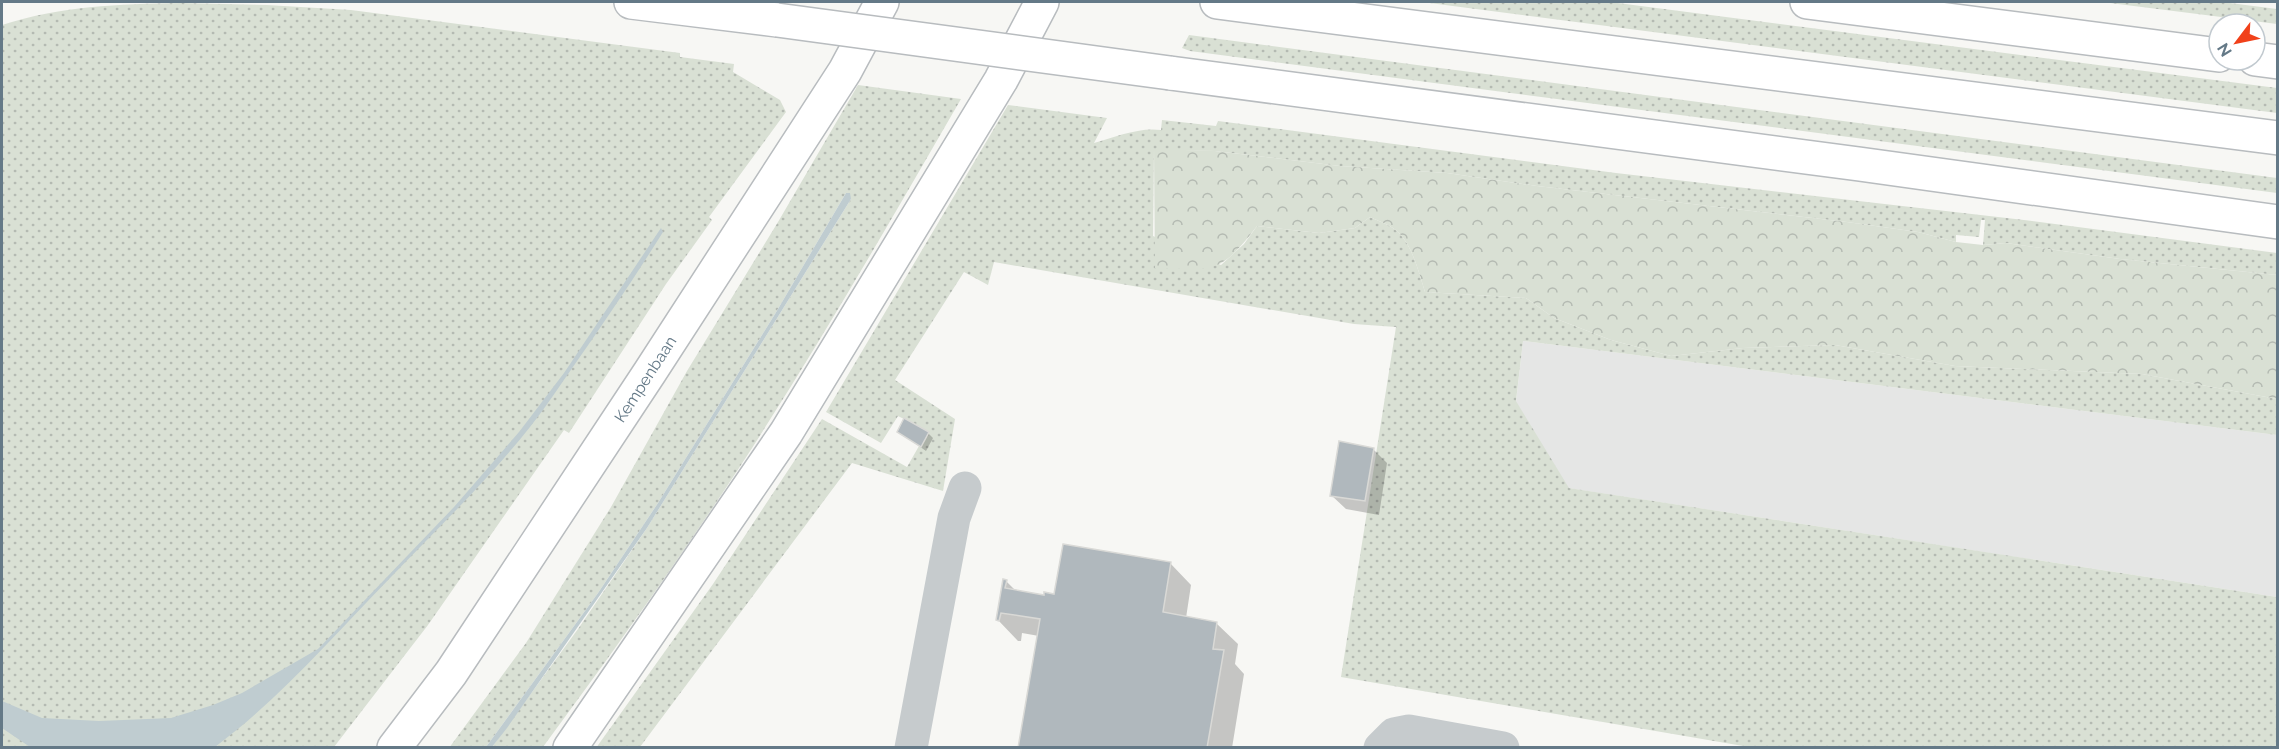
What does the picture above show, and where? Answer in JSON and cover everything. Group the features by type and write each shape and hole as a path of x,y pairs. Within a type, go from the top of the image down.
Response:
{"highway":[{"path":"631,2 1859,164 2277,222"},
{"name":"Kempenbaan","path":"394,747 451,673 650,372 845,71 882,2"},
{"path":"570,747 786,433 1001,80 1042,2"},
{"path":"1217,2 2277,138"},
{"path":"1807,2 2207,53"}],"lane":[{"path":"911,747 954,518 965,488"},
{"path":"1380,747 1394,734 1409,731 1503,747"}],"shaded area":[{"path":"846,193 850,193 851,199 647,528 507,728 492,747 486,747 598,593 658,503 775,314"},
{"path":"661,228 663,232 620,299 514,447 306,666 262,708 215,747 30,747 2,728 2,701 42,718 99,721 171,718 242,693 318,649 454,507 519,432 564,373"},
{"path":"1523,341 2277,435 2277,597 1568,488 1516,402"}],"green space":[{"path":"1422,2 1610,2 2277,88 2277,113"},
{"path":"2102,2 2222,2 2277,9 2277,24 2267,23 2267,12 2207,12 2207,15"},
{"path":"180,3 351,10 680,53 680,57 734,64 733,72 780,100 786,112 709,217 712,220 666,284 569,433 564,430 428,625 334,747 2,747 2,25 68,10 112,5"},
{"path":"1189,35 2277,178 2277,193 1190,51 1182,48"},
{"path":"858,85 961,99 826,329 741,465 644,608 543,747 492,747 578,629 647,528 851,199 846,193 775,314 658,503 598,593 486,747 449,748 526,643 611,507 687,371"},
{"path":"1008,105 1107,118 1094,143 1136,131 1161,130 1162,120 1216,126 1218,121 1616,173 2024,220 2277,253 2277,275 2120,259 2006,243 1983,245 1985,220 1981,220 1979,237 1956,235 1956,242 1918,232 1847,222 1537,186 1447,173 1340,166 1215,151 1154,150 1153,236 1221,265 1244,244 1257,226 1319,233 1355,228 1370,217 1393,228 1405,240 1425,292 1526,298 1554,318 1611,340 1671,356 1743,348 1835,345 1955,366 2142,374 2277,399 2277,435 1523,341 1516,401 1569,488 2277,597 2277,747 1749,747 1341,677 1396,327 1354,324 994,262 988,285 964,272 895,380 955,419 943,491 852,463 640,747 596,748 713,584 822,419 907,467 919,446 921,447 929,432 898,416 881,443 826,412"},
{"path":"1154,149 1215,151 1340,166 1447,173 1537,186 1847,222 1918,232 1956,242 1983,245 2006,243 2120,259 2277,275 2277,399 2142,374 1955,366 1835,345 1743,348 1671,356 1611,340 1554,318 1526,298 1425,292 1405,240 1393,228 1370,217 1355,228 1319,233 1257,226 1224,262 1203,268 1155,268"}],"building":[{"path":"904,418 929,432 921,447 897,432"},
{"path":"1339,441 1374,448 1365,501 1330,496"},
{"path":"1063,544 1171,562 1163,612 1217,622 1213,649 1224,650 1207,748 1018,748 1040,619 1001,613 999,621 996,620 1003,579 1007,580 1005,588 1044,595 1044,592 1054,594"}]}
